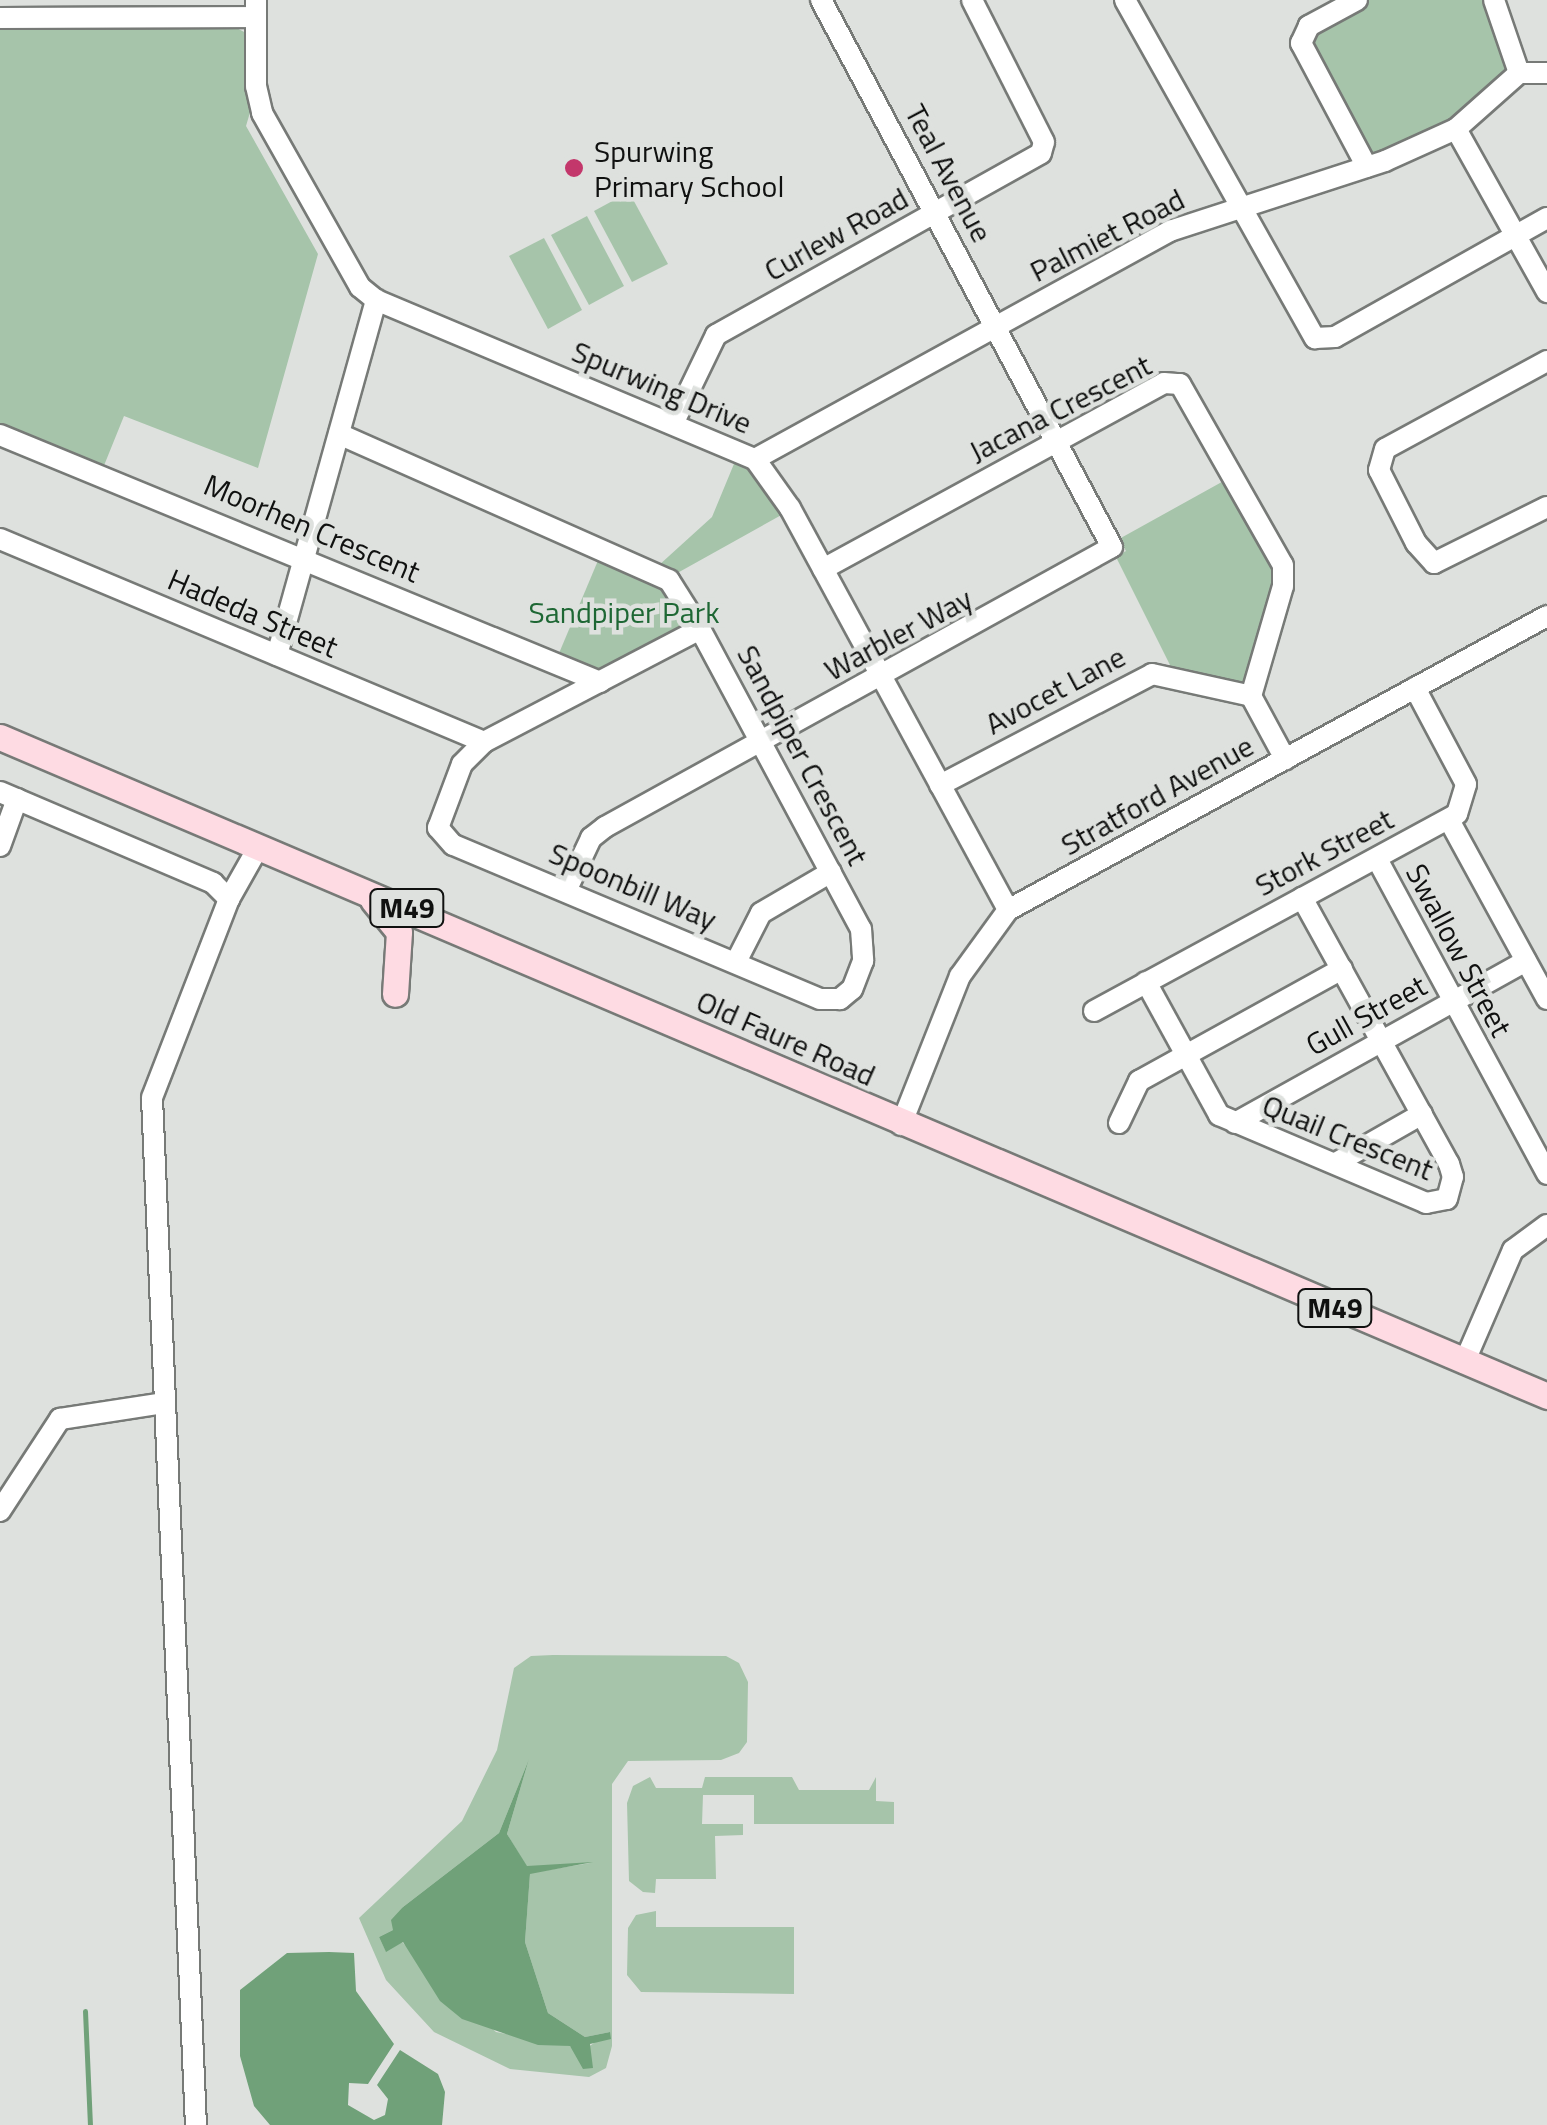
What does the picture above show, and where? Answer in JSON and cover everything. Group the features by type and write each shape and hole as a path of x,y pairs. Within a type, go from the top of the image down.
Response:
{"main road":[{"name":"Old Faure Road","path":"0,737 361,888 901,1125 1547,1396"},
{"path":"361,888 400,932 395,994"}],"street":[{"name":"Teal Avenue","path":"821,0 1110,534"},
{"name":"Curlew Road","path":"673,424 716,335 1036,159 1044,142 972,0"},
{"path":"1125,0 1303,326 1325,340 1547,218"},
{"path":"1356,0 1309,26 1301,43 1368,168"},
{"path":"1494,0 1519,73 1547,73"},
{"path":"0,18 256,9"},
{"name":"Spurwing Drive","path":"256,9 262,113 351,274 376,300 756,459 824,569 1008,910"},
{"name":"Palmiet Road","path":"756,459 1170,231 1368,168 1456,129 1519,73"},
{"path":"1456,129 1512,237 1547,292"},
{"path":"277,655 376,300"},
{"path":"1547,361 1385,449 1378,470 1416,543 1434,563 1547,506"},
{"name":"Jacana Crescent","path":"824,569 1164,383 1185,387 1284,572 1250,696"},
{"name":"Moorhen Crescent","path":"0,434 600,682"},
{"name":"Sandpiper Crescent","path":"340,434 650,567 677,589 861,929 863,961 847,995 820,999"},
{"name":"Warbler Way","path":"566,891 598,832 1107,555 1110,534"},
{"name":"Hadeda Street","path":"0,539 484,742"},
{"name":"Stratford Avenue","path":"901,1125 960,976 1008,910 1547,616"},
{"path":"484,742 700,629"},
{"name":"Avocet Lane","path":"940,785 1145,675 1250,696"},
{"path":"1415,688 1466,784 1465,805 1449,820 1547,999"},
{"path":"1250,696 1284,759"},
{"name":"Spoonbill Way","path":"484,742 462,764 438,818 443,839 820,999"},
{"path":"0,846 9,796 213,884 228,898"},
{"name":"Stork Street","path":"1094,1011 1449,820"},
{"path":"196,2125 152,1098 228,898 259,846"},
{"name":"Swallow Street","path":"1377,859 1547,1174"},
{"path":"736,962 761,913 832,872"},
{"name":"Quail Crescent","path":"1146,982 1214,1109 1235,1124 1426,1203 1447,1199 1453,1178 1422,1114 1302,898"},
{"name":"Gull Street","path":"1235,1124 1526,961"},
{"path":"1120,1123 1140,1081 1342,969"},
{"path":"1336,1164 1422,1114"},
{"path":"1464,1363 1513,1250 1547,1224"},
{"path":"0,1511 60,1420 165,1404"}],"green space":[{"path":"1369,0 1487,0 1507,69 1456,120 1374,157 1308,35"},
{"path":"0,25 231,25 246,33 251,109 246,126 318,254 258,468 124,416 103,468 0,426"},
{"path":"629,192 668,264 632,282 594,211"},
{"path":"587,216 624,286 589,305 551,235"},
{"path":"544,238 582,310 548,329 509,256"},
{"path":"736,459 749,465 785,513 672,576 658,566 712,517"},
{"path":"1229,478 1279,573 1243,685 1173,671 1116,557 1126,551 1119,539"},
{"name":"Sandpiper Park","path":"602,551 668,587 686,624 603,674 557,658"},
{"path":"531,1656 726,1656 739,1663 748,1682 747,1742 739,1753 721,1760 628,1761 612,1784 612,2046 606,2068 589,2077 510,2069 434,2032 386,1980 359,1918 462,1821 497,1750 514,1668","holes":["529,1759 507,1834 527,1867 590,1863 530,1873 525,1942 548,2013 585,2037 610,2032 578,2054 570,2046 496,2032 402,1942 386,1951 379,1937 393,1930 403,1907 499,1833"]},
{"path":"650,1777 656,1788 702,1788 705,1777 792,1777 799,1790 869,1790 876,1777 876,1801 894,1802 894,1824 754,1824 754,1795 703,1795 702,1824 743,1824 743,1835 715,1836 716,1879 656,1879 655,1893 643,1892 629,1881 627,1803 633,1786"},
{"path":"656,1911 656,1927 794,1927 794,1994 641,1992 627,1975 628,1928 636,1915"}],"shaded area":[{"path":"529,1759 507,1834 527,1866 593,1862 530,1874 525,1942 548,2013 585,2037 610,2032 611,2039 590,2044 593,2068 583,2069 570,2046 538,2045 462,2019 440,2001 403,1942 386,1952 379,1937 393,1930 391,1920 403,1907 499,1833"},
{"path":"287,1953 354,1953 356,1991 394,2044 368,2084 349,2083 348,2105 374,2120 385,2115 388,2099 377,2085 400,2050 438,2074 445,2092 442,2125 270,2125 254,2106 240,2056 240,1990"}],"waterway":[{"path":"85,2011 90,2125"}],"place":[{"name":"Spurwing Primary School","path":"574,168"}]}
